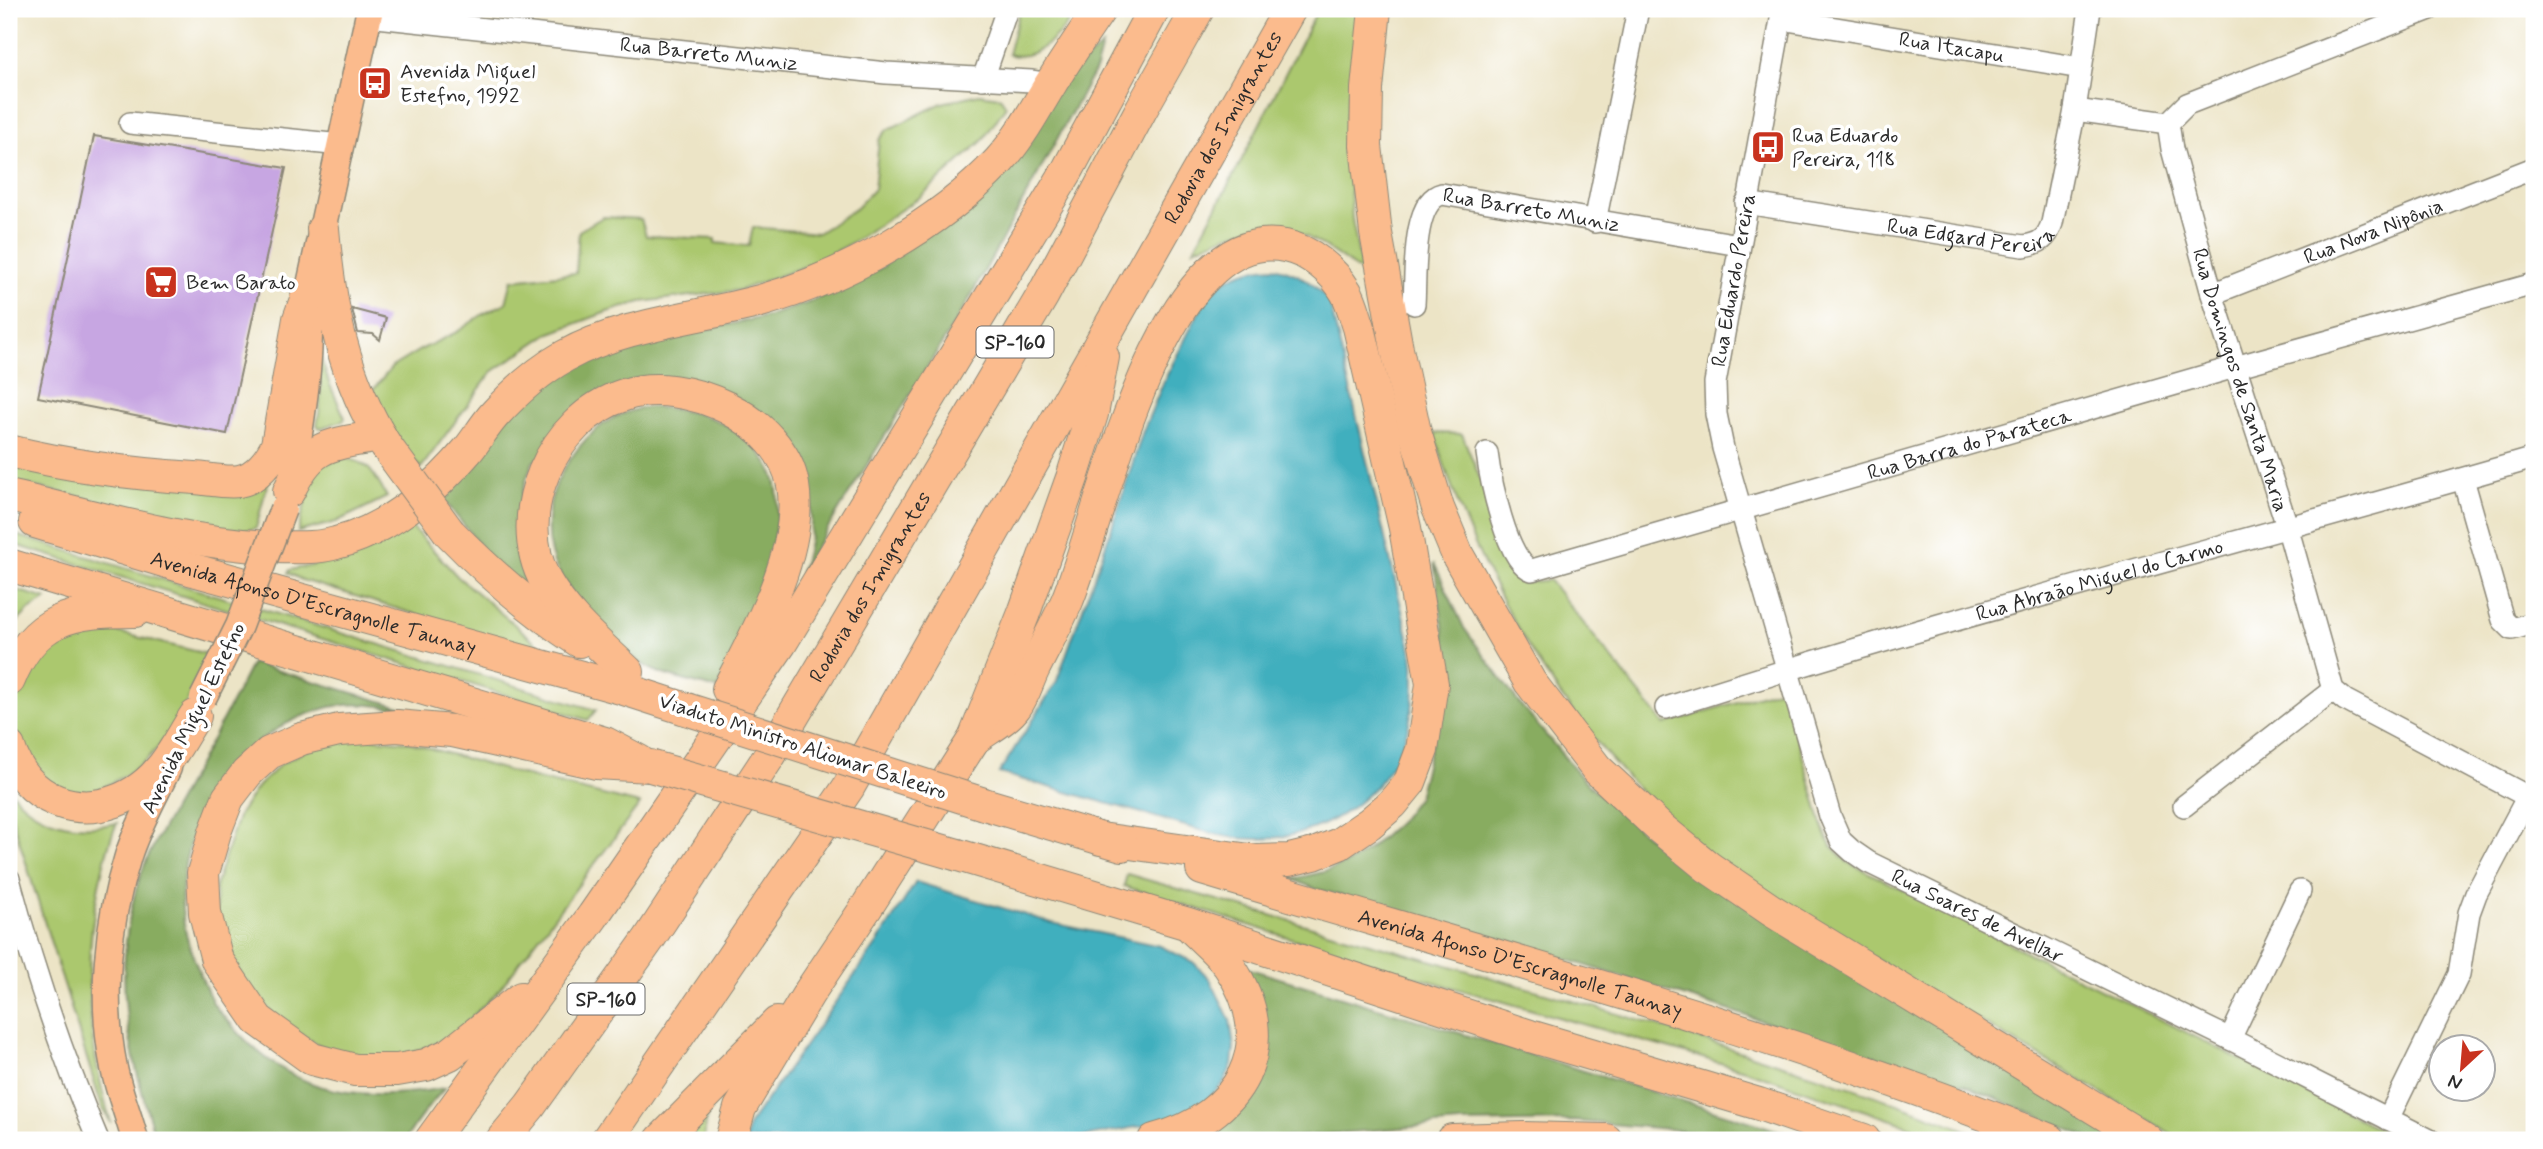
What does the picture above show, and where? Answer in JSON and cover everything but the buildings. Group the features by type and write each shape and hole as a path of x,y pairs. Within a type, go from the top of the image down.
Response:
{"highway":[{"path":"9,496 180,536 223,543 301,548 336,544 366,532 397,515 430,489 468,450 493,416 514,394 565,356 594,343 684,316 748,304 799,290 850,268 924,222 975,184 1000,161 1019,136 1100,9"},
{"path":"431,1140 593,916 781,643 1060,183 1154,9"},
{"name":"Rodovia dos Imigrantes","path":"502,1140 530,1106 649,939 770,755 1042,295 1198,9"},
{"name":"Rodovia dos Imigrantes","path":"607,1140 848,789 1290,9"},
{"path":"1375,9 1367,89 1366,146 1376,233 1415,432 1438,508 1458,556 1530,682 1597,769 1659,827 1708,867 1771,910 2147,1140"},
{"path":"323,229 331,307 342,351 365,408 383,441 449,532 489,573 552,624 630,680"},
{"path":"974,738 1015,708 1044,649 1067,601 1143,378 1196,285 1217,264 1245,247 1269,243 1297,248 1324,265 1347,293 1359,327 1418,592 1432,684 1428,720 1410,782 1385,811 1339,844 1314,855 1289,860 1257,861 1101,839"},
{"path":"9,451 44,460 152,475 238,481 253,475 272,456 276,446 299,319 308,293"},
{"path":"731,1140 740,1108 808,993 866,908 974,738 1024,613 1082,450 1092,414 1107,331"},
{"path":"630,680 577,621 546,581 537,560 531,531 539,484 549,461 582,419 624,394 659,391 710,399 741,414 767,436 784,457 793,485 793,526 783,570 757,634 719,705 709,747"},
{"path":"286,500 299,470 313,454 340,444 383,441"},
{"name":"Avenida Afonso D'Escragnolle Taunay","path":"9,514 190,569 630,680"},
{"path":"9,565 164,612 601,753 1185,923 1530,1036 1759,1104 1864,1140"},
{"path":"9,680 25,646 56,622 100,611 164,612"},
{"name":"Viaduto Ministro Aliomar Baleeiro","path":"630,680 687,709 984,804"},
{"path":"9,747 12,759 35,789 66,805 96,807 131,794 155,775 199,707"},
{"path":"593,916 569,930 520,999 450,1054 426,1065 397,1070 355,1070 312,1059 258,1020 217,960 205,913 203,873 228,798 247,773 269,753 300,739 339,730 397,726 452,731 601,753"},
{"name":"Avenida Afonso D'Escragnolle Taunay","path":"984,804 1762,1037 1879,1075 2050,1140"},
{"path":"1154,1140 1187,1130 1215,1112 1232,1096 1253,1052 1253,1030 1246,997 1229,965 1185,923"},
{"path":"661,1140 808,993"},
{"path":"1452,1140 1606,1140"}],"main road":[{"name":"Avenida Miguel Estefno","path":"135,1140 114,1069 108,1033 108,960 115,909 129,854 138,831 239,626 286,500 306,385 310,322 308,293 369,12"}],"street":[{"path":"983,79 1007,9"},
{"path":"1595,222 1638,9"},
{"name":"Rua Edgard Pereira","path":"1746,203 2023,246 2043,240 2052,223 2075,110 2091,9"},
{"path":"2075,110 2168,123 2187,104 2430,9"},
{"name":"Rua Barreto Muniz","path":"369,12 872,71 1051,84"},
{"name":"Rua Itacapu","path":"1782,14 2081,68"},
{"name":"Rua Eduardo Pereira","path":"1740,510 1716,414 1715,383 1782,14"},
{"path":"130,123 341,145"},
{"name":"Rua Domingos de Santa Maria","path":"2168,123 2172,149 2212,294 2287,526 2333,690"},
{"name":"Rua Nova Nipônia","path":"2212,294 2534,167"},
{"name":"Rua Barreto Muniz","path":"1414,304 1419,228 1426,206 1436,195 1451,194 1595,222 1739,245"},
{"name":"Rua Barra do Parateca","path":"1486,453 1493,493 1514,553 1527,569 1537,569 2235,367 2534,284"},
{"name":"Rua Abraão Miguel do Carmo","path":"1666,708 1789,669 2534,458"},
{"path":"2463,479 2503,620 2508,627 2524,626"},
{"name":"Rua Soares de Avellar","path":"1740,510 1789,669 1830,816 1841,841 1868,862 2230,1038 2430,1140"},
{"path":"2184,806 2333,690 2346,700 2531,798 2476,894 2469,913 2459,974 2388,1119"},
{"path":"9,879 18,944 98,1140"},
{"path":"2230,1038 2300,891"}],"green space":[{"path":"1020,9 1078,9 1048,44 1029,54 1018,56 1008,54"},
{"path":"1318,9 1362,9 1346,116 1352,219 1362,273 1318,243 1282,228 1244,230 1194,249 1239,165"},
{"path":"1102,46 1096,68 967,303 800,573 808,547 811,523 809,498 802,472 670,381 533,462 522,494 518,525 519,556 527,589 492,561 441,496 514,407 592,354 768,316 808,303 883,267 1083,62"},
{"path":"979,94 1000,97 1006,106 982,141 920,197 853,242 811,264 740,290 641,302 548,334 492,372 421,468 405,451 372,391 392,367 506,303 512,280 576,273 579,231 603,217 641,219 646,236 715,239 715,243 749,246 753,227 818,233 855,209 874,189 879,140 887,130 942,103"},
{"path":"317,346 329,383 345,418 320,428 317,425 320,376"},
{"path":"648,407 676,409 701,415 737,431 767,462 776,483 777,515 767,566 749,617 718,689 659,672 632,656 568,587 559,573 549,544 548,514 551,499 571,458 595,430 604,424 624,413"},
{"path":"1434,433 1462,434 1522,583 1549,580 1664,724 1783,688 1823,828 1831,846 1847,862 2401,1140 2182,1140 1776,901 1726,868 1661,812 1617,766 1576,717 1540,665 1508,611 1480,554 1455,495"},
{"path":"9,456 270,473 256,528 248,530 219,528 9,481"},
{"path":"344,458 366,466 387,497 336,522 298,532 312,474 320,464"},
{"path":"410,525 458,577 546,651 534,653 302,580 288,573 290,570 337,560 369,549"},
{"path":"9,533 596,710 588,720 9,543"},
{"path":"1434,563 1464,628 1518,702 1582,778 1615,809 1675,859 2122,1140 2094,1140 1967,1086 1489,935 1316,889 1292,879 1324,872 1352,861 1398,823 1418,797 1443,698 1444,632"},
{"path":"9,588 47,599 29,610 9,630"},
{"path":"79,627 104,629 207,654 182,711 161,744 131,771 102,787 82,792 50,787 16,735 12,708 18,674 32,649 38,643"},
{"path":"252,663 414,711 383,706 330,707 300,717 272,732 247,752 226,775 208,801 186,860 182,912 191,950 209,995 219,1011 259,1053 293,1075 334,1090 366,1094 397,1094 445,1088 405,1140 156,1140 137,1075 126,1011 125,947 130,914 143,868 154,845"},
{"path":"357,737 408,742 537,779 640,804 498,991 452,1037 390,1062 341,1057 285,1026 248,989 217,928 215,887 239,814 258,786 281,764 310,748"},
{"path":"9,789 19,801 44,818 72,825 102,826 117,823 99,885 90,945 89,975 92,1034 111,1123 102,1107 9,808"},
{"path":"1127,874 1703,1040 1868,1093 1990,1140 1945,1140 1745,1070 1409,975 1124,886"},
{"path":"1240,966 1807,1140 1743,1140 1669,1129 1574,1121 1460,1123 1254,1140 1195,1140 1247,1092"},
{"path":"707,1113 704,1140 681,1140"}],"water":[{"path":"1274,267 1306,280 1319,290 1330,304 1412,653 1413,703 1406,735 1392,765 1367,795 1333,820 1294,834 1252,839 1207,832 999,773 1056,683 1143,431 1164,381 1205,300 1219,285 1235,275"},
{"path":"916,882 1052,923 1160,946 1193,962 1210,979 1230,1020 1234,1047 1232,1065 1223,1084 1205,1101 1180,1117 1067,1140 746,1140 748,1126 878,942"}],"place":[{"name":"Avenida Miguel Estefno, 1992","path":"375,83"},
{"name":"Rua Eduardo Pereira, 118","path":"1768,147"},
{"name":"Bem Barato","path":"161,282"}]}
